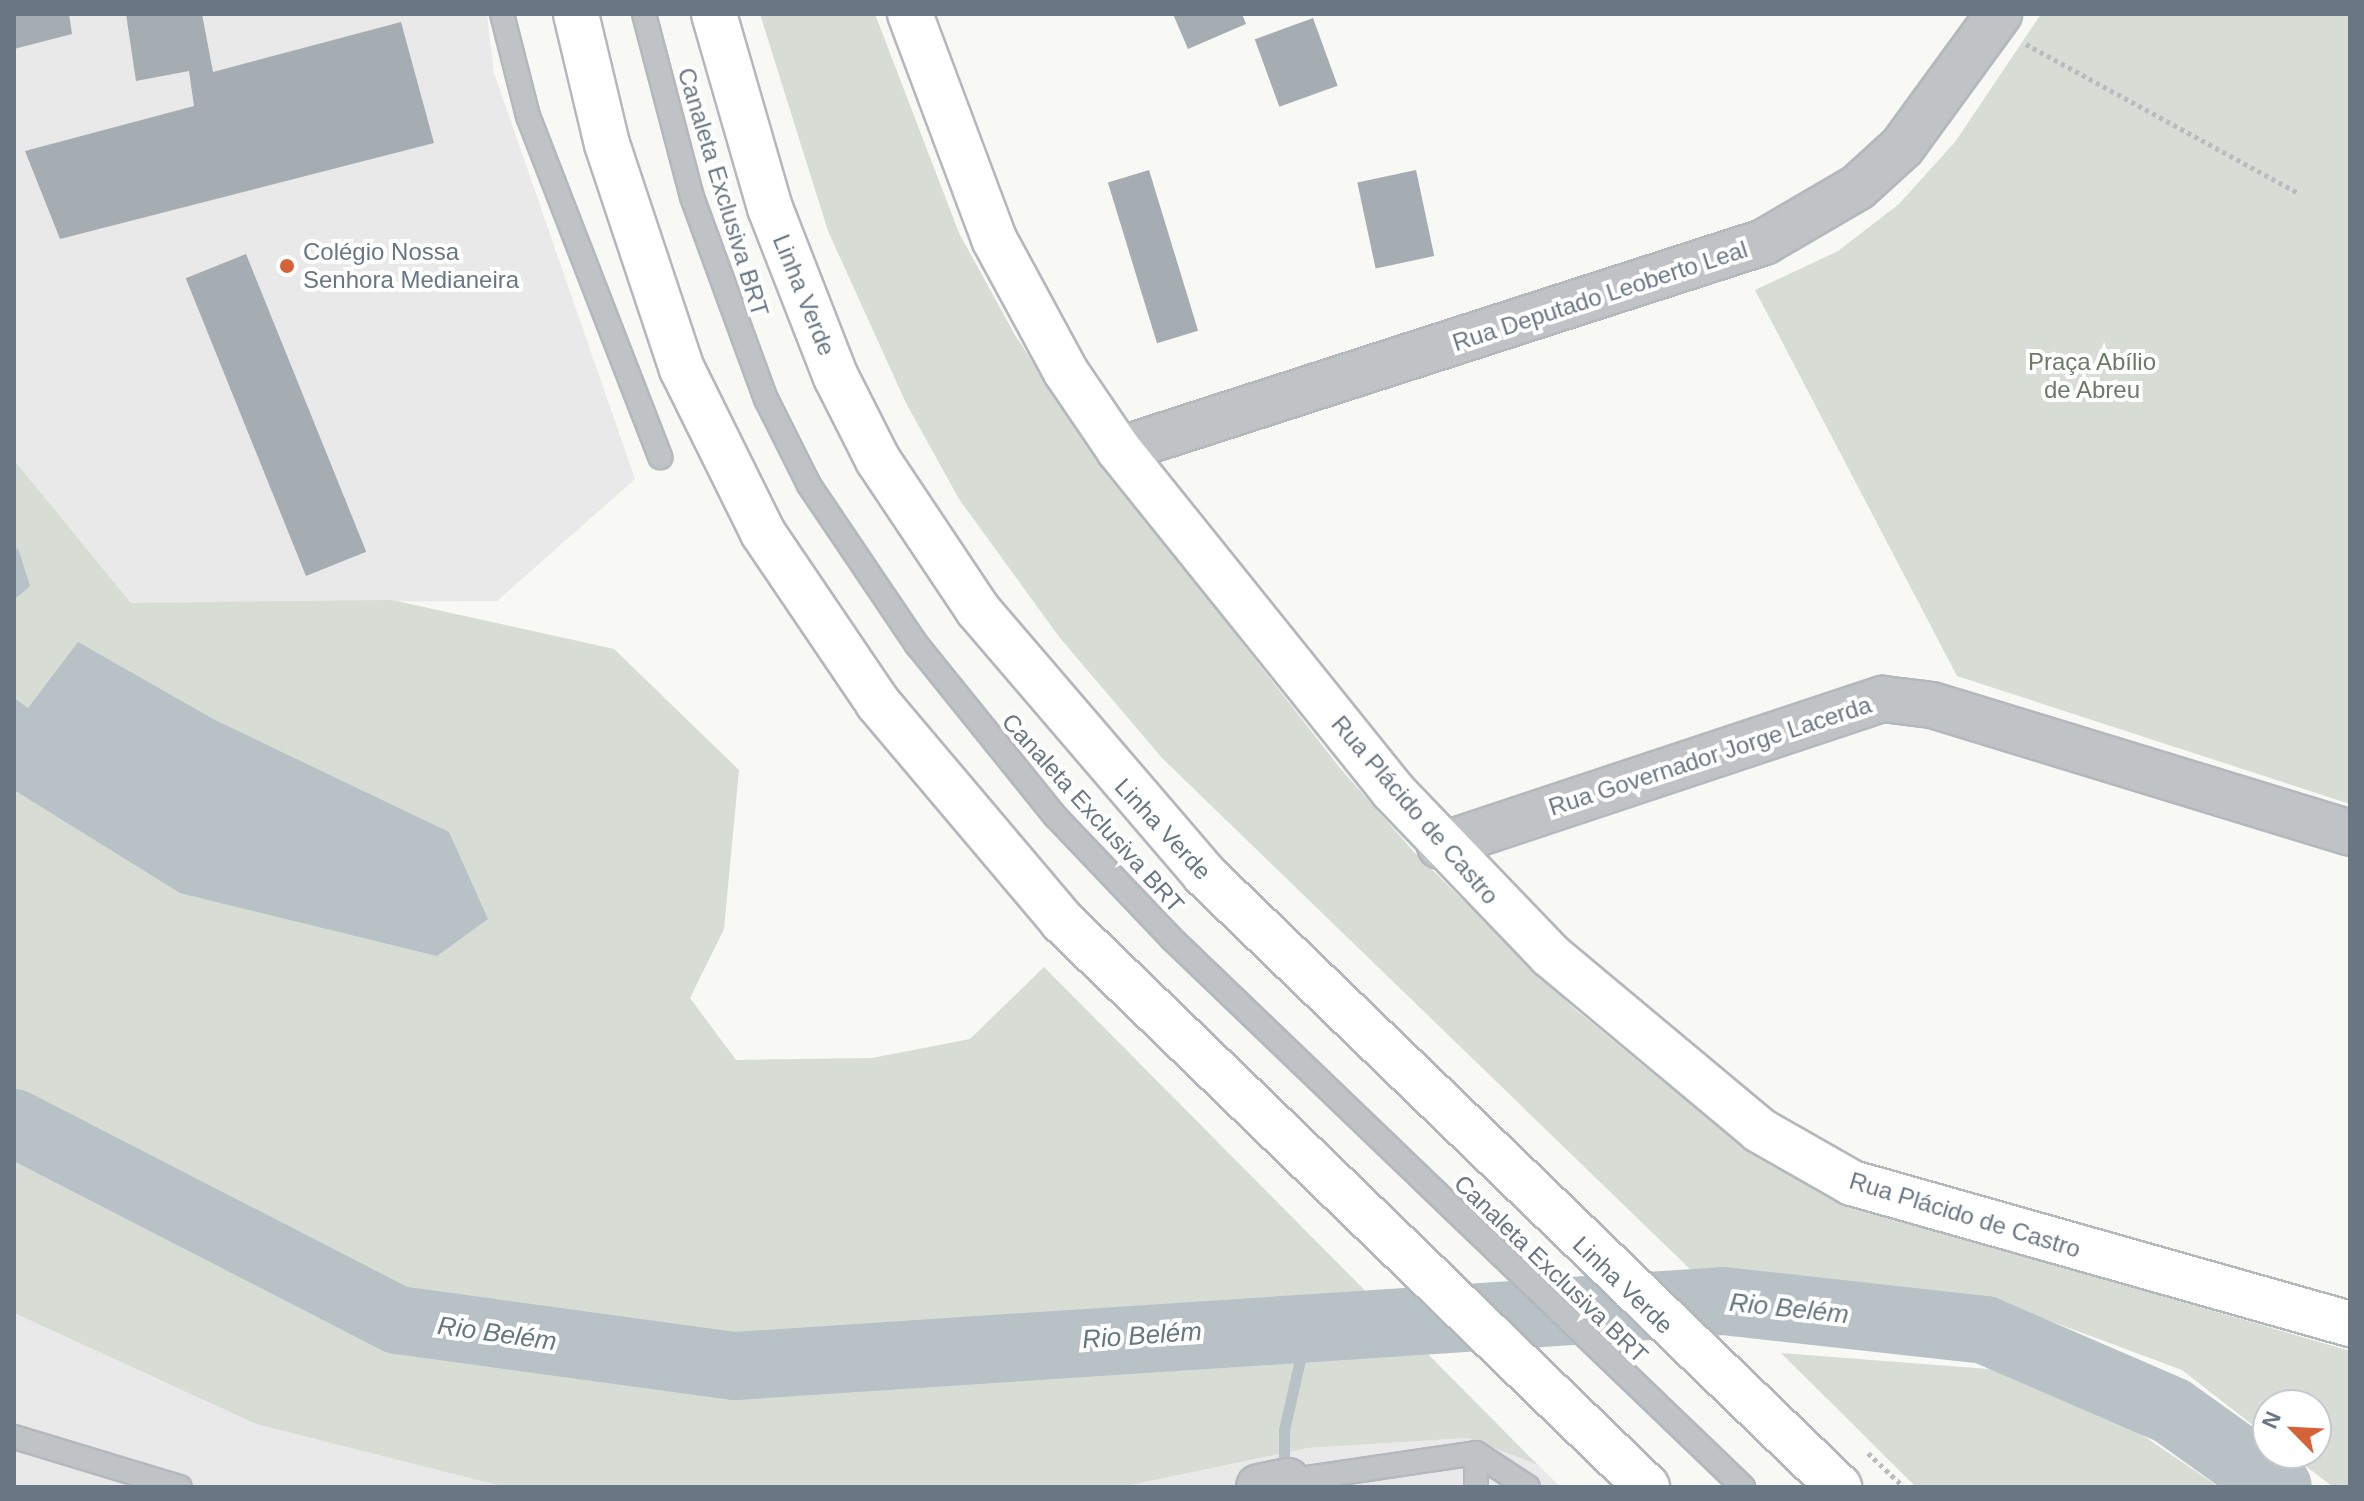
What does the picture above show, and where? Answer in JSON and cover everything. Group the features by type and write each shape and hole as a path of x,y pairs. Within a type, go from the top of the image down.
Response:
{"main road":[{"path":"576,14 607,144 682,369 749,506 824,627 940,782 1062,921 1402,1255 1647,1487"},
{"name":"Linha Verde","path":"714,14 800,294 878,460 925,535 1136,802 1554,1218 1696,1356 1839,1487"},
{"name":"Rua Plácido de Castro","path":"910,14 1000,251 1119,450 1440,846 1602,1001 1805,1159 1893,1198 2350,1324"}],"street":[{"name":"Rua Deputado Leoberto Leal","path":"1119,450 1764,242 1858,187 1902,147 1995,20"},
{"name":"Rua Governador Jorge Lacerda","path":"1440,846 1858,702 1883,699 1932,705 2350,833"}],"lane":[{"path":"502,14 528,116 660,457"},
{"name":"Canaleta Exclusiva BRT","path":"644,14 725,299 785,436 857,562 987,735 1094,858 1498,1255 1743,1487"},
{"path":"14,1437 180,1487"},
{"path":"1476,1453 1476,1487"},
{"path":"1273,1484 1476,1453 1528,1487"}],"path":[{"path":"1995,20 2298,193"},
{"path":"1864,1449 1904,1487"}],"shaded area":[{"name":"Colégio Nossa Senhora Medianeira","path":"14,14 487,14 494,73 635,479 497,601 131,603 14,460"},
{"path":"18,548 30,586 14,600 14,551"},
{"path":"78,642 215,720 449,832 488,919 437,956 180,893 14,790 14,698 28,708"},
{"path":"14,1313 256,1424 505,1487 14,1487"},
{"path":"1468,1438 1538,1465 1561,1487 1121,1487 1308,1448"}],"green space":[{"path":"760,14 875,14 959,233 1015,335 1091,449 1340,768 1415,853 1570,1005 1729,1136 1851,1205 2350,1351 2350,1487 2333,1487 2310,1469 2332,1469 2332,1389 2252,1389 2252,1425 2182,1370 2010,1306 1723,1301 1162,758 1060,638 959,499 906,403 828,231"},
{"name":"Praça Abílio de Abreu","path":"2041,14 2350,14 2350,804 1957,676 1755,290 1838,251 1899,204 1955,142"},
{"path":"14,460 131,603 392,600 614,649 739,770 724,929 690,998 736,1060 872,1058 970,1039 1044,967 1538,1465 1468,1438 1308,1448 1121,1487 505,1487 256,1424 14,1313"},
{"path":"1781,1353 2052,1374 2219,1487 1916,1487"}],"building":[{"path":"14,14 69,14 72,34 14,49"},
{"path":"126,14 202,14 213,72 401,22 434,143 60,239 25,151 194,106 189,71 136,81"},
{"path":"1173,14 1242,14 1246,24 1188,49"},
{"path":"1313,18 1338,86 1279,107 1255,39"},
{"path":"1149,170 1198,331 1157,343 1108,183"},
{"path":"1416,170 1434,256 1376,269 1357,182"},
{"path":"246,254 366,552 306,576 186,278"}],"waterway":[{"name":"Rio Belém","path":"14,1123 398,1320 735,1366 1723,1301 1985,1330 2172,1411 2278,1487"},
{"path":"1284,1474 1284,1430 1308,1324"}],"place":[{"name":"Colégio Nossa Senhora Medianeira","path":"287,266"}]}
